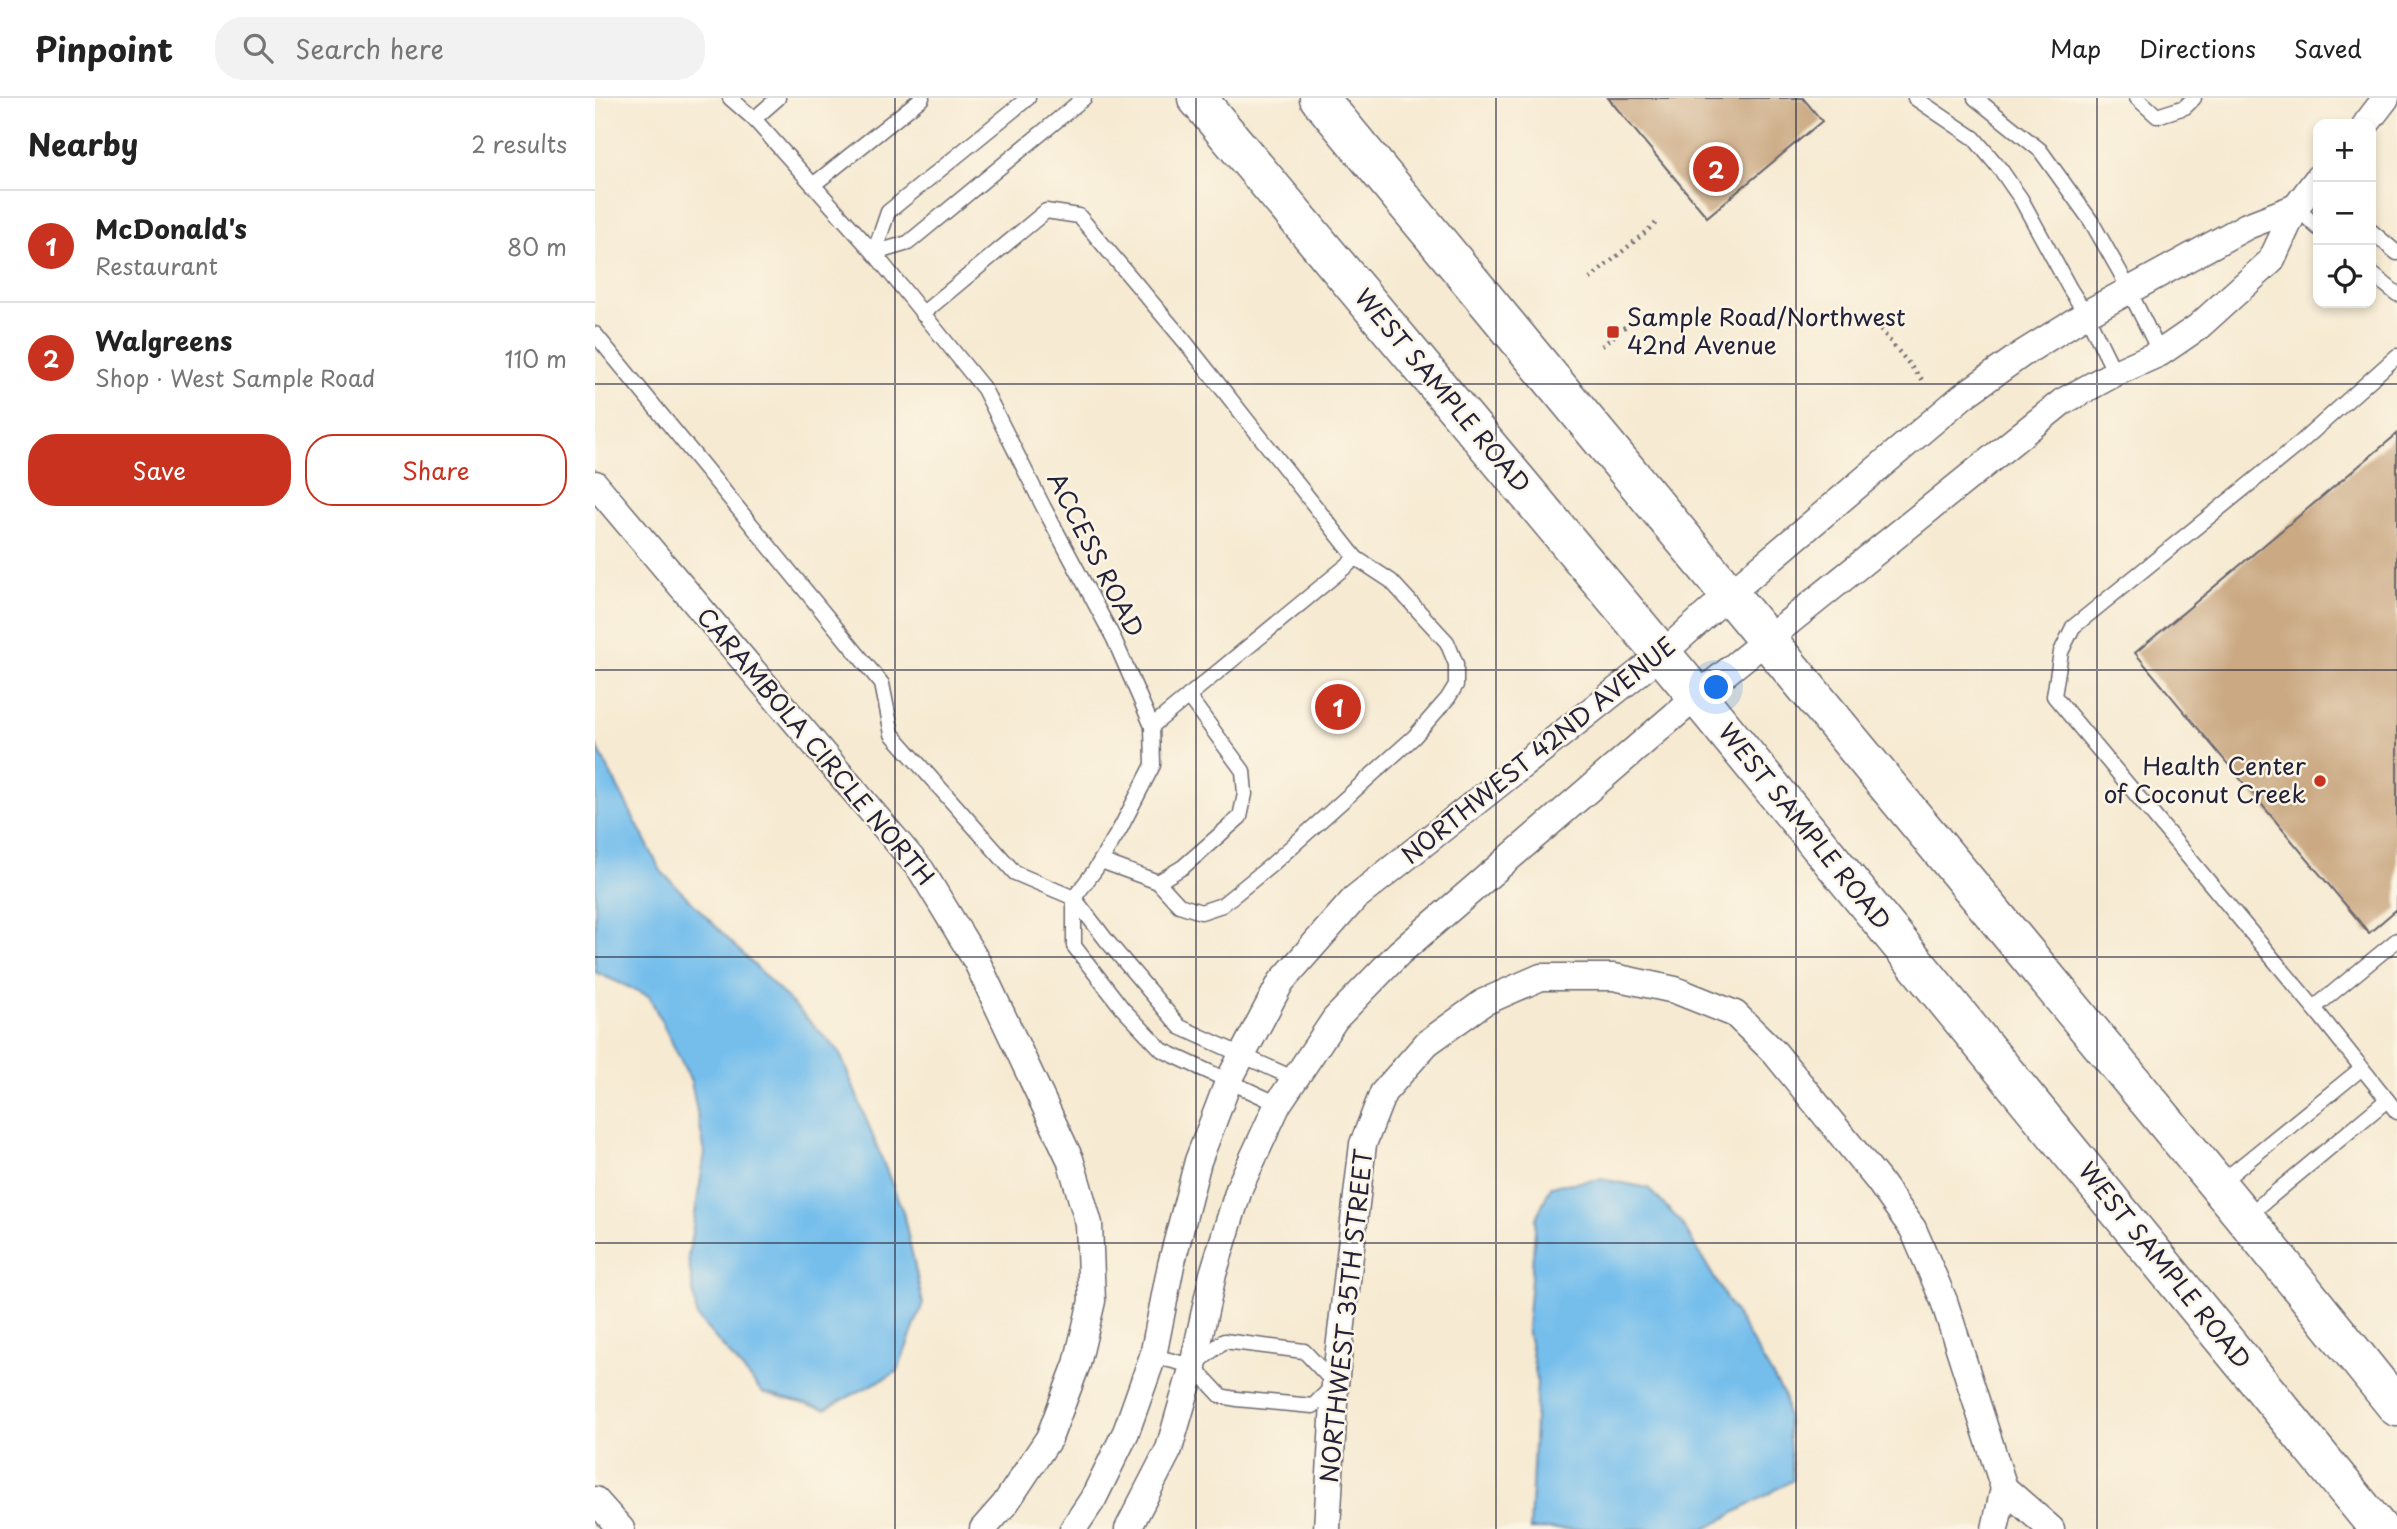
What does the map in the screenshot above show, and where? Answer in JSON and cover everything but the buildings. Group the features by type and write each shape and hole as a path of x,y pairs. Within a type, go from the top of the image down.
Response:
{"main road":[{"name":"WEST SAMPLE ROAD","path":"1197,98 1697,696 2379,1529"},
{"path":"1319,98 2245,1218 2397,1407"}],"street":[{"path":"2370,119 2386,98"},
{"path":"1128,1529 1169,1449 1193,1366 1213,1274 1240,1186 1278,1104 1335,1019 1399,953 1697,696 2062,402 2115,373 2160,353 2198,327 2271,261 2296,206 2313,187"},
{"name":"NORTHWEST 42ND AVENUE","path":"1073,1529 1093,1499 1126,1432 1153,1356 1171,1265 1198,1161 1230,1080 1281,982 1355,898 1661,655 1963,396 2022,354 2128,290 2247,226 2296,206"},
{"name":"CARAMBOLA CIRCLE NORTH","path":"595,484 921,870 977,962 1070,1159 1089,1224 1092,1301 1077,1364 1049,1438 1005,1503 983,1529"},
{"name":"NORTHWEST 35TH STREET","path":"1327,1529 1335,1384 1363,1144 1383,1093 1427,1043 1484,1002 1541,977 1614,977 1675,990 1735,1014 1775,1053 1878,1180 1913,1229 1944,1301 2004,1488"},
{"path":"1995,1529 2004,1488 2051,1529"},
{"path":"595,1500 621,1529"}],"lane":[{"name":"ACCESS ROAD","path":"730,98 754,119 874,253 984,389 1114,639 1152,726 1153,765 1101,861 1074,898"},
{"path":"754,119 778,98"},
{"path":"813,185 922,98"},
{"path":"874,253 888,212 1028,98"},
{"path":"874,253 908,243 1084,98"},
{"path":"1915,98 1974,138 2001,170 2021,199 2086,314 2115,373"},
{"path":"1975,98 2041,150 2091,221 2160,353"},
{"path":"2137,98 2157,116 2186,107 2194,98"},
{"path":"2296,206 2313,223"},
{"path":"922,314 1046,211 1079,216 1186,343 1356,558 1391,581 1447,642 1456,664 1456,685 1452,692 1414,737 1270,866 1221,905 1201,912 1179,905 1158,882 1101,861"},
{"path":"2376,235 2397,253"},
{"path":"2376,277 2397,294"},
{"path":"595,334 882,684 892,734 1015,873 1074,898 1180,1027 1295,1079"},
{"path":"2397,356 2300,443 2073,627 2061,652 2054,696 2314,1008 2397,1112"},
{"path":"1152,726 1356,558"},
{"path":"1158,882 1183,867 1240,817 1245,794 1243,771 1188,696"},
{"path":"1074,898 1074,946 1122,1008 1163,1050 1278,1104"},
{"path":"2314,1008 2396,942"},
{"path":"2217,1186 2362,1068"},
{"path":"2245,1218 2387,1100"},
{"path":"1153,1356 1193,1366 1221,1396 1236,1399 1313,1406 1335,1384 1304,1351 1224,1341 1193,1366"}],"path":[{"path":"1590,279 1656,223"},
{"path":"1876,324 1924,382"},
{"path":"1602,346 1627,325"}],"water":[{"path":"595,743 661,871 839,1051 903,1212 923,1304 897,1372 825,1409 763,1393 697,1317 688,1257 705,1153 691,1081 649,996 595,972"},
{"path":"1602,1179 1648,1188 1681,1222 1785,1397 1793,1480 1706,1529 1530,1529 1537,1380 1527,1328 1536,1218 1551,1186"}],"place":[{"name":"Walgreens","path":"1716,169"},
{"name":"Sample Road/Northwest 42nd Avenue","path":"1613,332"},
{"name":"McDonald's","path":"1338,707"},
{"name":"Health Center of Coconut Creek","path":"2320,781"}]}
